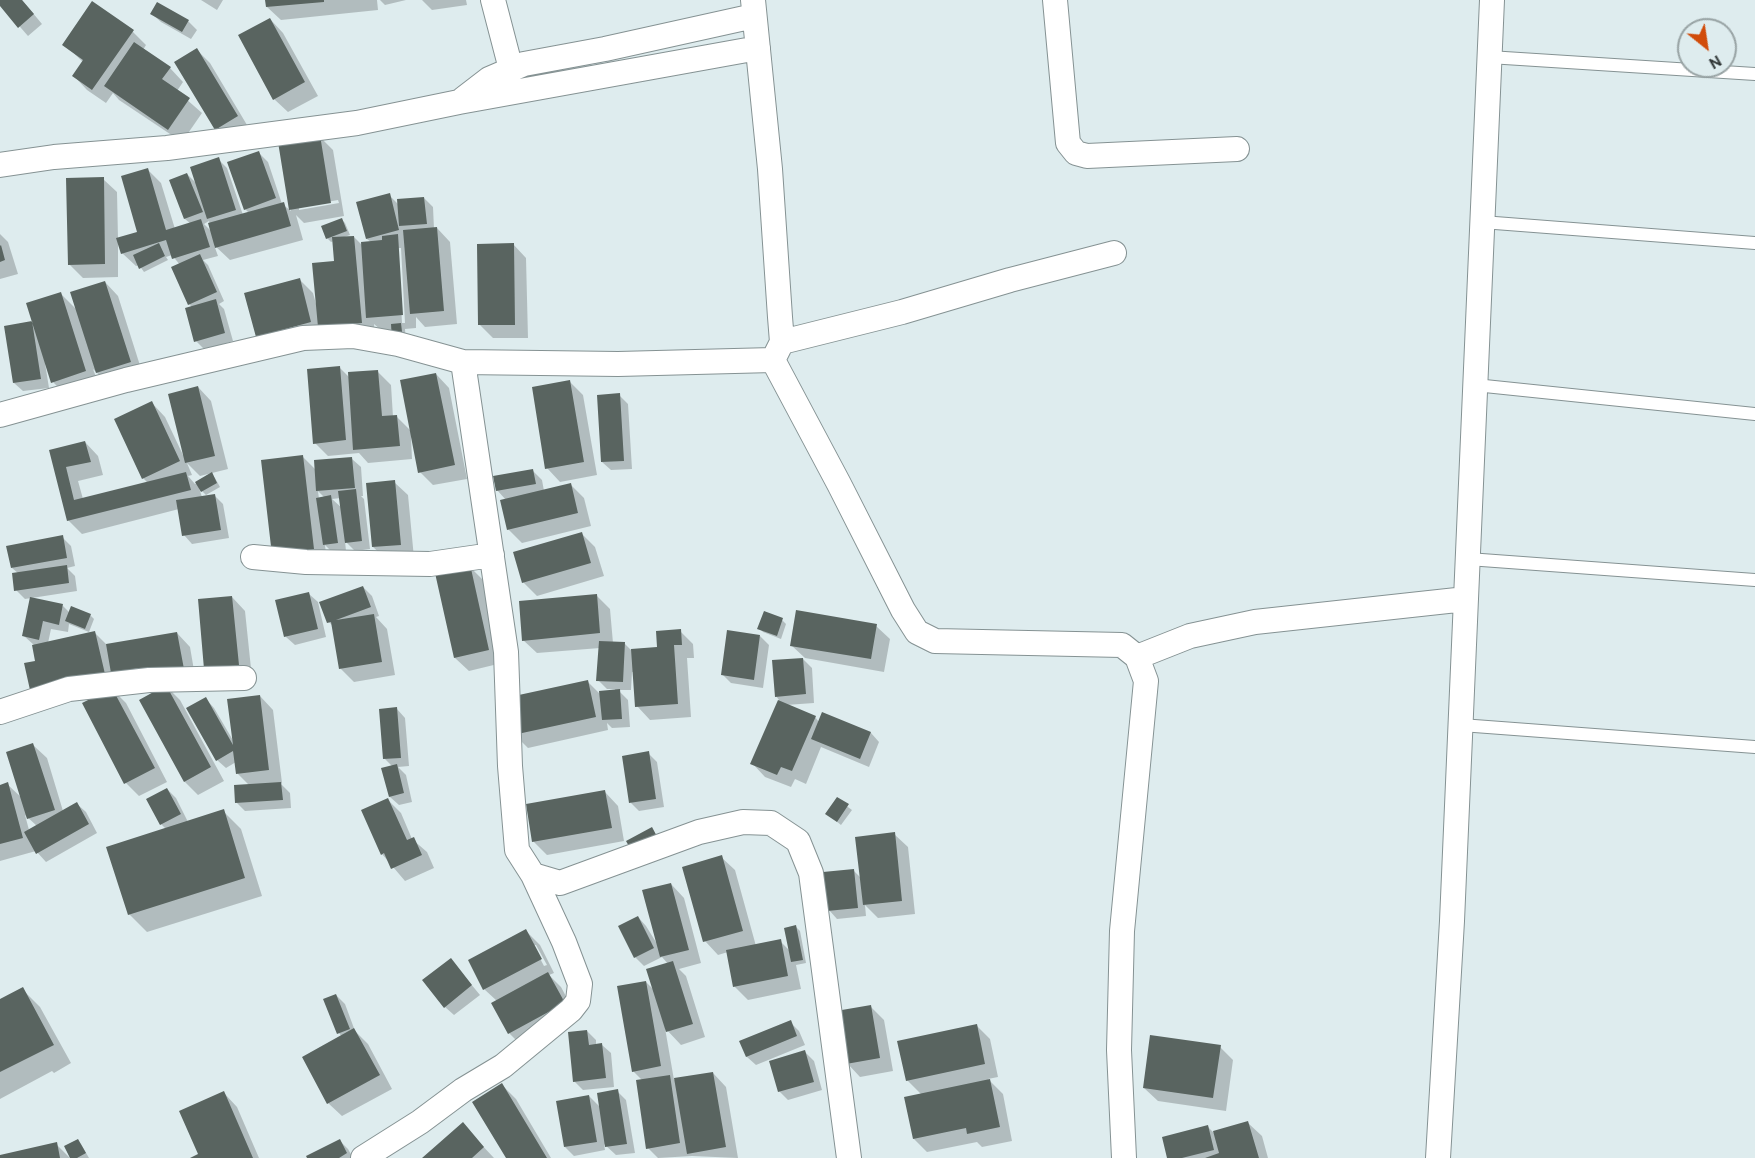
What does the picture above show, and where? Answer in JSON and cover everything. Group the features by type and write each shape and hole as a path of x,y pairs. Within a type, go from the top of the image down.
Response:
{"street":[{"path":"494,0 511,69"},
{"path":"1055,0 1068,143 1076,153 1088,156 1237,149"},
{"path":"1438,1158 1461,725 1492,0"},
{"path":"459,102 489,79 524,64 617,46 754,8 770,170 777,351 839,484 903,610 917,632 935,641 1122,645 1137,657 1146,681 1122,931 1119,1050 1124,1158"},
{"path":"0,165 54,157 167,148 357,123 459,102 758,48"},
{"path":"0,415 126,380 303,338 352,336 398,344 463,362 618,364 777,351 1010,280 1114,254"},
{"path":"363,1158 503,1065 571,1010 578,1001 580,984 572,960 533,875 517,850 510,766 506,652 463,362"},
{"path":"253,557 306,562 430,564 492,555"},
{"path":"1137,657 1190,636 1254,622 1466,599"},
{"path":"0,712 69,689 149,680 244,678"},
{"path":"533,875 560,883 699,832 743,822 771,823 798,841 811,873 849,1158"}],"lane":[{"path":"1489,57 1755,74"},
{"path":"1482,222 1755,243"},
{"path":"1475,385 1755,414"},
{"path":"1468,559 1755,580"},
{"path":"1461,725 1755,747"}],"building":[{"path":"0,0 22,0 34,14 18,28 0,6"},
{"path":"265,0 324,0 324,2 266,7"},
{"path":"92,1 134,30 92,90 72,76 83,60 62,45"},
{"path":"157,2 189,20 182,32 150,14"},
{"path":"270,18 305,82 273,100 238,35"},
{"path":"134,42 171,67 162,79 190,98 168,130 104,86"},
{"path":"197,48 238,116 215,130 174,62"},
{"path":"320,135 331,203 289,210 278,142"},
{"path":"259,151 276,198 244,210 227,162"},
{"path":"219,157 236,210 207,219 190,167"},
{"path":"148,168 166,230 201,219 210,247 172,259 166,240 121,254 116,238 137,232 121,176"},
{"path":"187,173 203,212 184,219 169,180"},
{"path":"104,177 105,264 68,265 66,178"},
{"path":"390,193 399,230 366,239 356,202"},
{"path":"424,197 427,224 399,226 397,199"},
{"path":"284,202 291,226 215,248 208,223"},
{"path":"342,218 347,231 326,239 321,226"},
{"path":"437,227 444,311 410,314 403,230"},
{"path":"398,234 403,315 366,318 361,242 382,240 382,236"},
{"path":"354,236 362,323 318,327 312,263 334,261 332,237"},
{"path":"159,243 165,256 139,269 133,255"},
{"path":"514,243 515,325 478,325 477,244"},
{"path":"0,246 5,260 0,262"},
{"path":"200,254 217,292 188,305 171,267"},
{"path":"300,278 311,322 256,337 244,293"},
{"path":"105,281 131,362 96,373 70,292"},
{"path":"61,292 86,371 51,383 26,303"},
{"path":"216,299 225,333 194,342 185,308"},
{"path":"32,321 41,379 13,383 4,326"},
{"path":"401,323 403,340 392,341 391,324"},
{"path":"340,366 346,440 313,444 307,369"},
{"path":"378,370 382,416 397,415 400,446 353,450 348,372"},
{"path":"436,373 455,465 418,473 400,380"},
{"path":"570,380 584,462 545,469 532,387"},
{"path":"198,386 215,456 185,463 168,394"},
{"path":"620,393 624,461 601,462 597,395"},
{"path":"152,401 180,461 142,479 114,419"},
{"path":"85,441 91,462 66,467 74,500 186,472 191,490 67,521 49,450"},
{"path":"303,455 314,549 272,555 261,460"},
{"path":"352,457 355,488 316,491 314,460"},
{"path":"533,469 536,484 496,491 493,476"},
{"path":"212,472 217,483 201,492 195,482"},
{"path":"395,480 401,545 372,547 366,483"},
{"path":"571,483 578,513 507,530 500,500"},
{"path":"356,489 362,541 345,543 338,491"},
{"path":"215,494 221,530 182,536 176,500"},
{"path":"331,495 338,543 323,545 316,498"},
{"path":"582,532 591,563 522,583 513,552"},
{"path":"63,535 67,558 11,568 6,546"},
{"path":"470,564 489,650 454,658 435,573"},
{"path":"67,565 69,583 14,591 12,573"},
{"path":"363,586 371,607 336,620 374,614 382,662 339,669 331,622 327,623 319,602"},
{"path":"309,592 318,629 284,637 275,600"},
{"path":"597,594 600,633 522,641 519,601"},
{"path":"232,596 239,665 204,669 198,599"},
{"path":"30,597 63,604 59,625 43,621 39,640 22,636"},
{"path":"71,606 91,614 85,629 65,621"},
{"path":"796,610 877,624 871,659 790,646"},
{"path":"764,611 783,618 777,636 757,629"},
{"path":"681,629 682,645 674,645 678,704 635,707 631,649 657,647 656,631"},
{"path":"727,630 760,635 754,680 721,675"},
{"path":"95,631 105,674 30,690 24,663 35,661 32,645"},
{"path":"177,632 184,669 140,676 139,668 111,673 106,644"},
{"path":"599,641 625,642 623,682 596,681"},
{"path":"803,658 806,694 775,697 772,660"},
{"path":"588,680 596,717 513,735 505,698"},
{"path":"166,685 211,767 184,782 139,700"},
{"path":"112,688 155,768 124,784 82,703"},
{"path":"620,689 622,719 602,720 599,691"},
{"path":"260,695 269,770 236,774 233,751 216,761 186,708 206,697 233,745 227,699"},
{"path":"778,700 816,716 792,771 781,767 777,775 750,764"},
{"path":"397,707 401,758 383,759 379,709"},
{"path":"822,712 871,732 860,759 811,739"},
{"path":"33,743 55,810 27,819 6,752"},
{"path":"649,751 656,799 629,803 622,756"},
{"path":"397,764 404,793 389,797 381,768"},
{"path":"8,782 23,838 0,844 0,785"},
{"path":"281,782 283,800 235,803 234,785"},
{"path":"167,788 181,814 160,825 146,799"},
{"path":"605,790 612,828 532,842 526,804"},
{"path":"837,797 849,804 837,822 825,814"},
{"path":"388,798 407,840 414,837 422,855 391,869 384,853 381,855 361,810"},
{"path":"77,802 89,824 36,854 24,832"},
{"path":"224,809 245,878 128,915 106,847"},
{"path":"652,827 661,844 635,857 626,841"},
{"path":"895,832 902,901 863,905 855,837"},
{"path":"722,855 743,931 703,942 682,867"},
{"path":"854,869 858,908 827,911 823,872"},
{"path":"671,883 689,950 660,957 642,890"},
{"path":"638,916 654,948 634,958 618,926"},
{"path":"796,925 803,960 791,962 784,928"},
{"path":"526,929 542,959 483,990 468,960"},
{"path":"781,939 788,976 733,987 726,950"},
{"path":"451,958 472,985 444,1008 422,980"},
{"path":"673,961 693,1024 666,1032 646,969"},
{"path":"548,972 565,1003 508,1034 491,1003"},
{"path":"646,981 661,1066 632,1072 617,986"},
{"path":"23,987 54,1045 0,1072 0,999"},
{"path":"336,994 350,1029 337,1034 323,999"},
{"path":"871,1005 880,1058 846,1064 836,1011"},
{"path":"791,1020 797,1036 746,1057 739,1041"},
{"path":"977,1024 985,1064 906,1081 897,1041"},
{"path":"354,1028 380,1075 327,1104 302,1057"},
{"path":"587,1030 589,1045 602,1043 606,1078 573,1082 568,1032"},
{"path":"1150,1035 1221,1045 1213,1098 1143,1088"},
{"path":"805,1050 814,1082 778,1092 769,1061"},
{"path":"713,1072 726,1147 687,1154 674,1078"},
{"path":"670,1075 680,1143 646,1149 636,1080"},
{"path":"990,1079 1000,1127 967,1134 966,1128 913,1139 904,1097"},
{"path":"502,1083 547,1158 506,1158 472,1102"},
{"path":"618,1089 627,1144 605,1147 597,1093"},
{"path":"224,1091 253,1158 190,1158 198,1154 179,1111"},
{"path":"589,1095 597,1142 564,1147 556,1101"},
{"path":"1248,1121 1259,1158 1205,1158 1219,1153 1213,1131"},
{"path":"463,1122 484,1147 472,1158 422,1158"},
{"path":"1208,1125 1214,1150 1182,1158 1167,1158 1162,1137"},
{"path":"78,1139 86,1153 77,1158 70,1158 64,1146"},
{"path":"340,1139 347,1153 339,1158 307,1158 306,1156"},
{"path":"57,1142 60,1158 0,1158 0,1155"}]}
